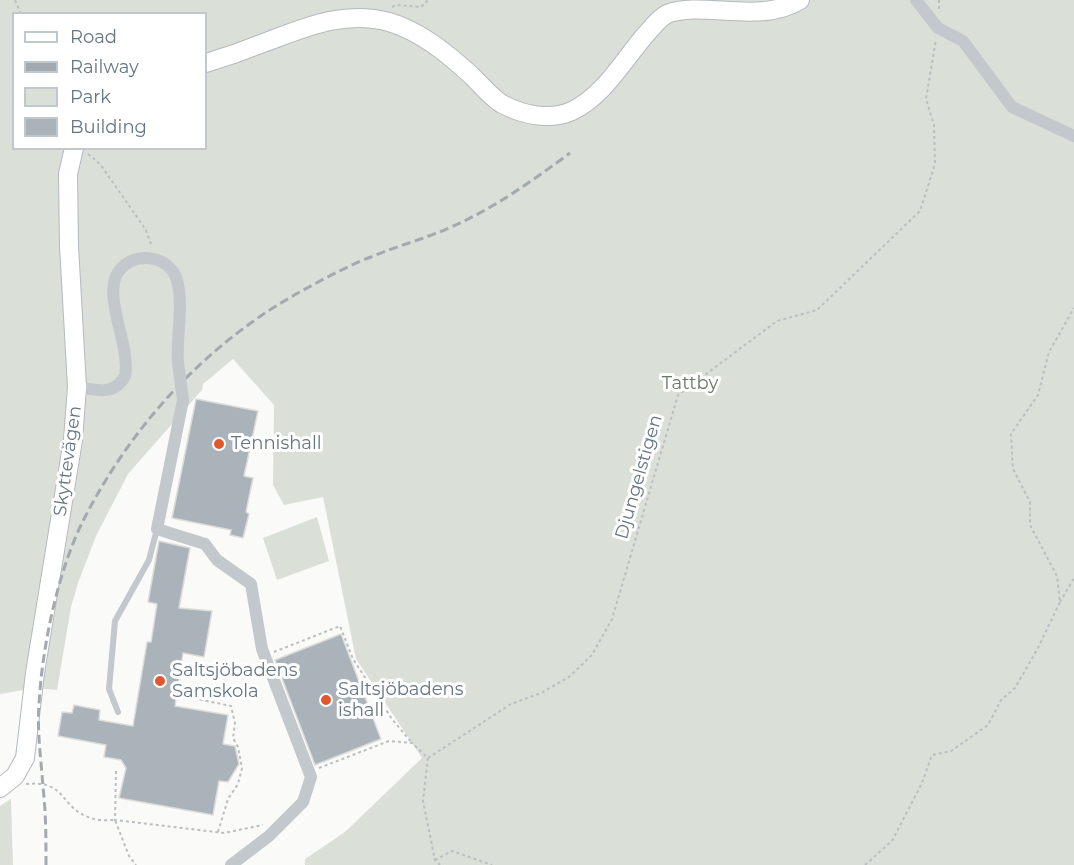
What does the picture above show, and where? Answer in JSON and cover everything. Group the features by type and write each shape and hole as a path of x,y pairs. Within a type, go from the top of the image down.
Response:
{"street":[{"path":"207,63 320,22 353,17 389,22 431,41 501,103 534,116 547,116 571,111 582,105 601,88 642,38 667,14 689,7 746,10 781,8 800,0"},
{"path":"916,0 938,28 963,41 1012,107 1074,136"},
{"name":"Skyttevägen","path":"21,777 28,746 35,673 73,440 77,387 69,246 68,174 81,151"},
{"path":"77,387 108,390 116,387 123,380 126,371 115,296 116,276 123,266 132,260 148,257 170,269 177,282 178,363 183,400 157,529 206,544 217,560 251,584 265,656 311,777 303,802 269,836 231,865"},
{"path":"0,788 21,777"}],"lane":[{"path":"117,712 110,689 115,621 149,560 157,529"}],"path":[{"path":"374,20 396,5 421,7 428,0"},
{"name":"Djungelstigen","path":"428,758 511,704 541,693 569,677 592,655 612,619 678,396 777,321 817,310 920,211 934,164 934,125 926,99 938,28"},
{"path":"81,151 100,164 146,230 156,260"},
{"path":"1060,602 1057,576 1030,525 1030,502 1013,469 1011,434 1038,394 1049,352 1074,308"},
{"path":"865,865 892,841 922,783 932,755 951,751 988,725 1001,700 1015,688 1074,578"},
{"path":"265,656 340,626 353,659 392,719 428,758 423,801 435,860 440,865"},
{"path":"188,697 231,705 235,723 233,738 238,747 242,768 238,784 228,799 218,832"},
{"path":"311,777 314,770 389,741 412,743"},
{"path":"116,771 116,820 129,856 136,865"},
{"path":"21,777 53,786 83,815 93,819 224,833 286,820"},
{"path":"435,860 452,851 492,865"}],"green space":[{"name":"Tattby","path":"0,0 1074,0 1074,865 305,865 305,859 345,832 422,758 356,659 323,497 284,505 273,485 274,405 233,359 203,384 202,390 128,474 96,536 78,583 71,607 57,690 35,688 0,694"},
{"path":"317,517 329,561 277,580 263,538"},
{"path":"11,799 13,865 0,865 0,806"}],"building":[{"name":"Tennishall","path":"196,399 258,411 244,476 253,478 246,512 249,514 243,538 230,535 231,530 172,518"},
{"name":"Saltsjöbadens Samskola","path":"159,541 190,548 179,608 212,611 204,657 183,653 175,706 228,715 223,744 235,746 239,764 228,782 219,781 213,815 119,798 126,768 121,760 104,757 106,745 58,736 62,712 72,713 74,705 100,710 99,720 133,726 147,642 151,642 157,604 148,602"},
{"name":"Saltsjöbadens ishall","path":"341,634 381,739 315,765 275,660"}],"railway":[{"path":"46,865 39,714 48,634 59,585 75,539 104,483 127,449 179,385 208,357 240,331 274,308 355,264 440,232 481,212 512,194 570,153"}],"place":[{"name":"Tennishall","path":"219,444"},
{"name":"Saltsjöbadens Samskola","path":"160,681"},
{"name":"Saltsjöbadens ishall","path":"326,700"}]}
